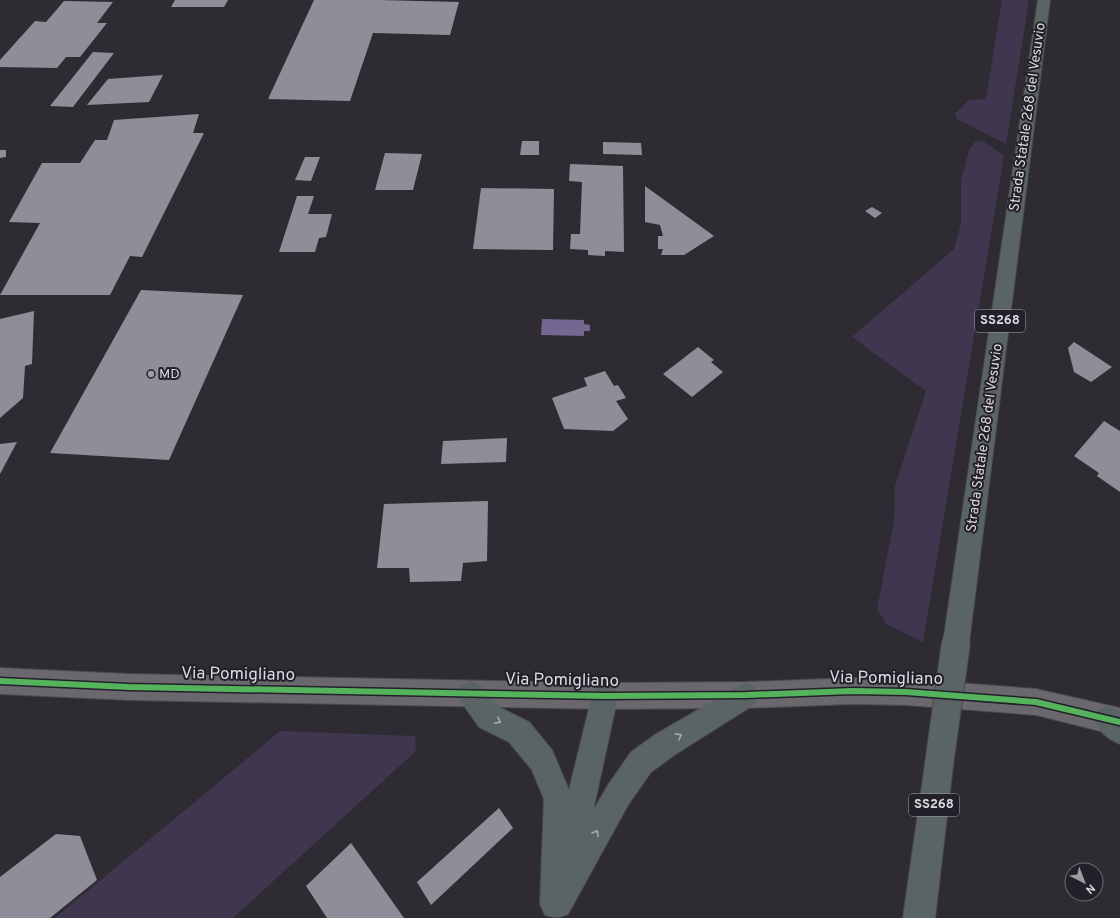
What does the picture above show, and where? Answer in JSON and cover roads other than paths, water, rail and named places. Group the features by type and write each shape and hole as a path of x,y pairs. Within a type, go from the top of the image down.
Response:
{"highway":[{"name":"Strada Statale 268 del Vesuvio","path":"940,757 1044,0"},
{"path":"470,694 489,716 519,732 542,760 558,799 554,911"},
{"path":"554,911 618,795 641,762 666,744 746,695"},
{"path":"554,911 605,696"},
{"name":"SS268","path":"920,918 940,757"},
{"path":"929,853 932,918"}],"street":[{"name":"Via Pomigliano","path":"0,681 129,687 605,696 746,695 852,691 914,692 1036,702 1116,724"}],"place":[{"name":"MD","path":"151,374"}]}
